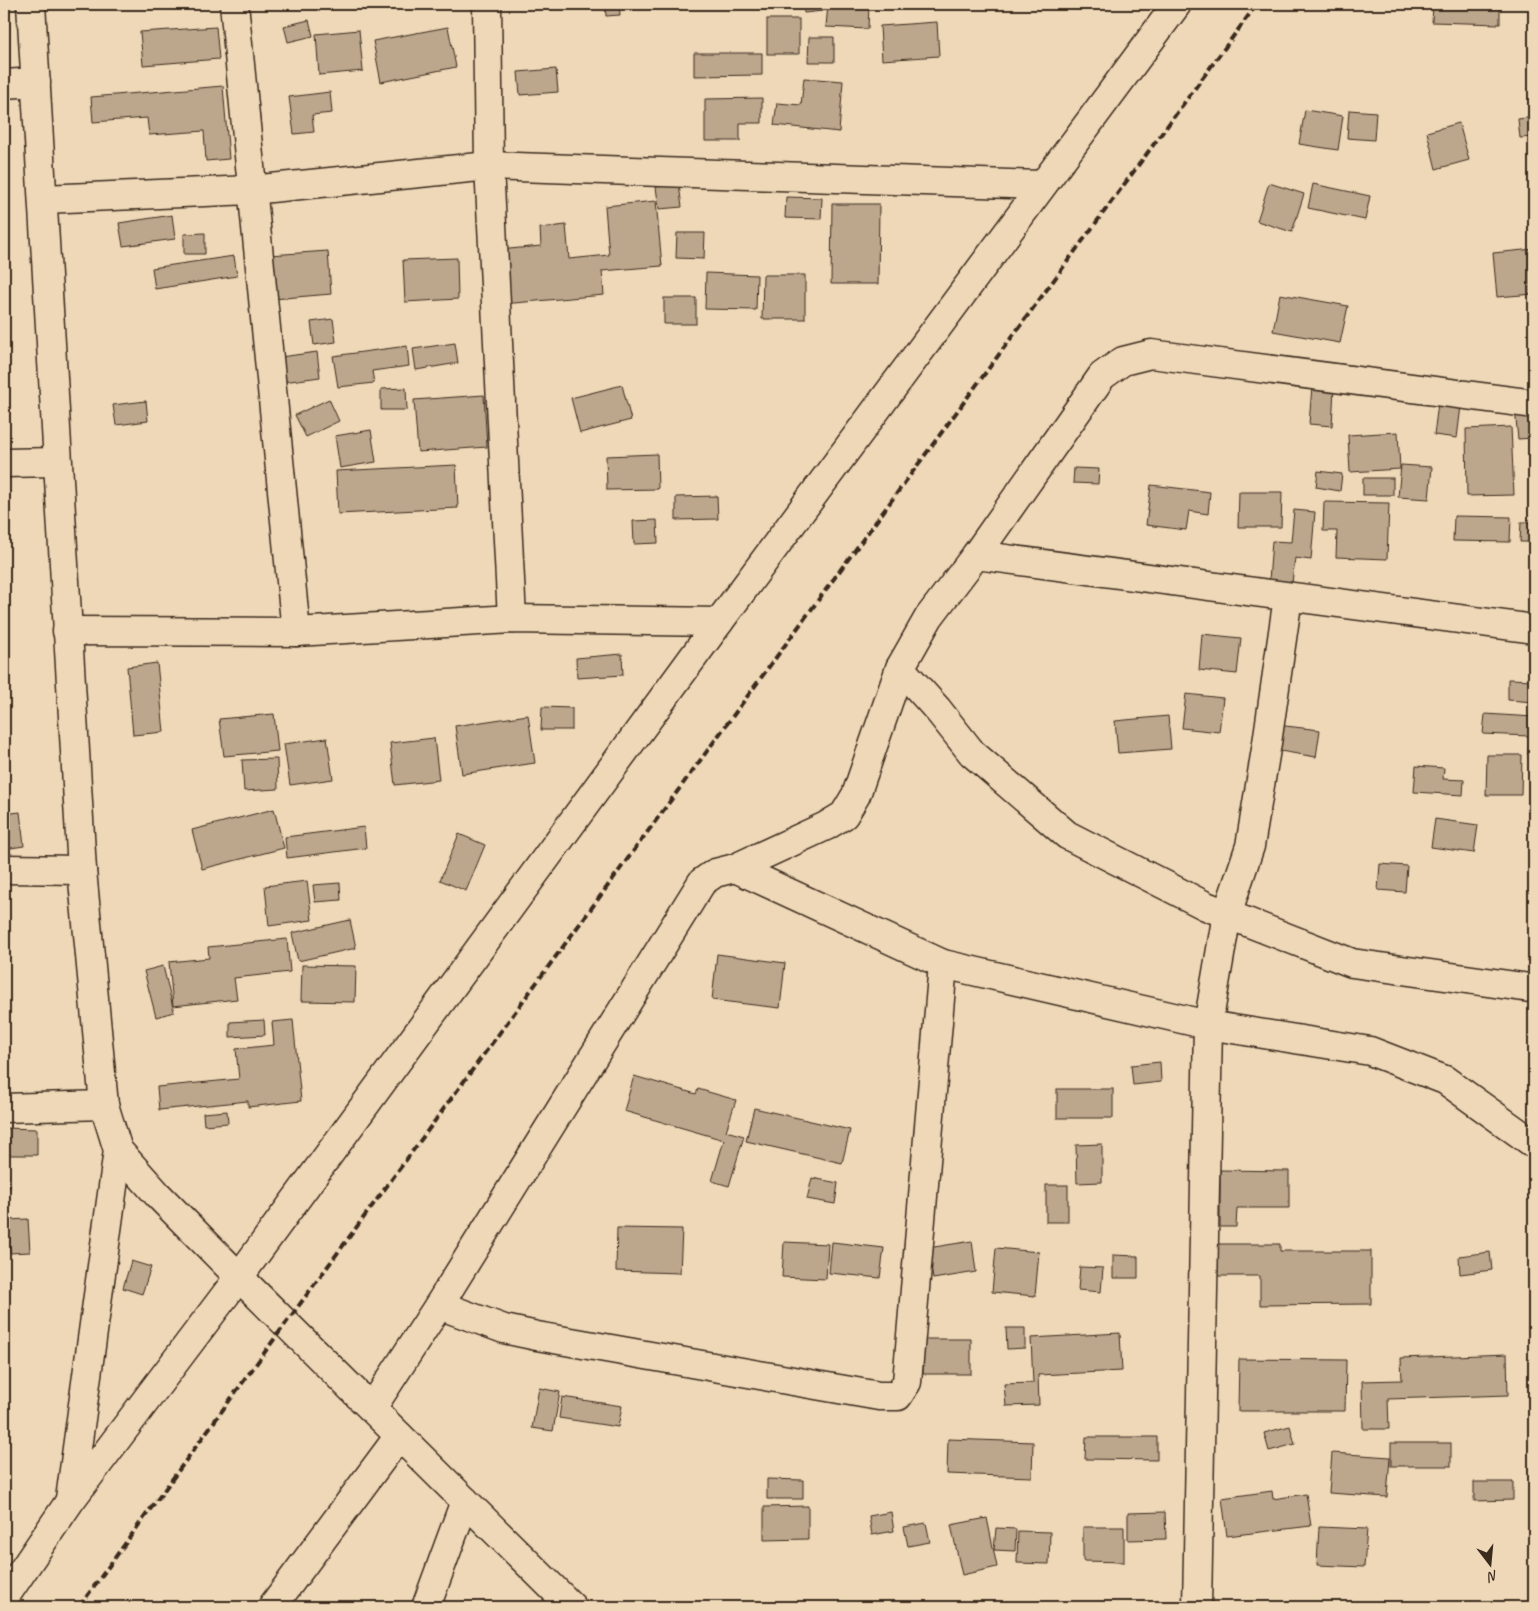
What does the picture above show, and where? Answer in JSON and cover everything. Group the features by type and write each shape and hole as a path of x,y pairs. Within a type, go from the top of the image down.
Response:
{"street":[{"path":"31,4 56,462 82,870 104,1104 118,1150 158,1195 239,1278 572,1607"},
{"path":"234,4 296,632"},
{"path":"487,4 489,166 512,618"},
{"path":"4,1598 70,1501 239,1278 719,622 1176,4"},
{"path":"4,84 36,82"},
{"path":"43,199 251,190 489,166 1041,185"},
{"path":"372,1408 439,1305 702,882 715,873 735,868 826,826 844,815 856,795 900,668 929,616 976,555 1102,376 1122,361 1151,354 1534,404"},
{"path":"4,463 56,462"},
{"path":"976,555 1534,629"},
{"path":"1197,1607 1208,1025 1227,914 1250,846 1288,597"},
{"path":"67,631 296,632 512,618 719,622"},
{"path":"900,668 938,710 972,753 1066,835 1206,906 1352,963 1530,988 1534,987"},
{"path":"735,868 943,964 1208,1025 1370,1051 1445,1080 1534,1144"},
{"path":"4,869 82,870"},
{"path":"439,1305 504,1330 528,1335 879,1396 898,1396 907,1382 943,964"},
{"path":"4,1108 104,1104"},
{"path":"70,1501 118,1150"},
{"path":"272,1607 399,1436"},
{"path":"426,1607 464,1501"}],"building":[{"path":"605,4 619,4 620,15 606,16"},
{"path":"803,4 822,4 823,11 804,13"},
{"path":"828,4 869,4 868,29 826,27"},
{"path":"1433,4 1500,4 1500,24 1432,22"},
{"path":"767,19 799,19 799,54 767,54"},
{"path":"309,20 313,36 288,42 284,26"},
{"path":"937,22 939,56 882,60 880,26"},
{"path":"216,27 219,59 143,65 140,32"},
{"path":"448,27 456,67 381,82 373,41"},
{"path":"359,30 363,71 319,75 316,34"},
{"path":"809,37 834,37 834,62 808,62"},
{"path":"694,53 762,53 762,75 694,76"},
{"path":"556,69 558,92 520,95 518,72"},
{"path":"804,78 843,81 839,132 774,125 777,103 801,105"},
{"path":"223,86 229,159 206,161 204,131 149,135 147,118 93,122 91,97"},
{"path":"330,92 332,113 312,115 314,132 294,134 289,97"},
{"path":"762,98 762,123 740,123 740,141 705,141 705,99"},
{"path":"1305,110 1343,116 1338,150 1299,144"},
{"path":"1349,110 1376,112 1374,140 1347,138"},
{"path":"1534,117 1534,137 1520,138 1518,119"},
{"path":"1459,123 1469,160 1436,169 1427,132"},
{"path":"1269,183 1304,194 1292,232 1257,221"},
{"path":"1313,184 1370,196 1365,220 1308,208"},
{"path":"679,185 682,207 659,209 656,187"},
{"path":"786,197 822,198 821,219 785,218"},
{"path":"656,201 662,266 602,271 604,295 503,304 499,250 541,246 540,228 566,225 569,259 609,255 605,206"},
{"path":"832,204 879,204 878,284 831,284"},
{"path":"172,215 175,239 123,246 119,223"},
{"path":"205,233 205,254 184,254 184,234"},
{"path":"677,233 705,233 704,259 676,258"},
{"path":"1534,249 1534,294 1497,297 1493,253"},
{"path":"328,251 331,294 273,299 270,255"},
{"path":"234,256 237,276 155,289 152,268"},
{"path":"457,258 458,299 405,302 403,260"},
{"path":"706,273 757,275 756,310 705,309"},
{"path":"763,275 805,275 805,319 762,319"},
{"path":"1280,294 1348,306 1340,343 1273,331"},
{"path":"664,298 696,298 696,324 664,324"},
{"path":"333,319 336,342 314,345 311,322"},
{"path":"455,343 458,363 416,370 413,349"},
{"path":"407,346 409,366 372,371 374,383 338,387 333,356"},
{"path":"317,352 320,377 276,383 273,358"},
{"path":"622,385 631,420 580,433 571,398"},
{"path":"1312,386 1334,388 1332,426 1309,424"},
{"path":"406,388 407,410 381,410 381,389"},
{"path":"484,395 487,447 418,452 414,400"},
{"path":"329,399 339,421 306,437 295,415"},
{"path":"146,401 148,421 116,425 113,405"},
{"path":"1438,403 1461,406 1457,438 1434,435"},
{"path":"1534,407 1534,438 1518,439 1515,409"},
{"path":"1511,427 1514,495 1467,496 1466,429"},
{"path":"371,430 376,462 340,468 335,436"},
{"path":"1398,432 1400,469 1350,472 1348,435"},
{"path":"657,454 658,489 607,490 606,456"},
{"path":"456,465 458,508 338,514 336,471"},
{"path":"1401,465 1432,467 1429,499 1398,497"},
{"path":"1074,468 1099,469 1098,484 1073,483"},
{"path":"1318,471 1342,474 1340,491 1316,487"},
{"path":"1363,478 1393,478 1393,495 1363,495"},
{"path":"1151,485 1210,492 1208,514 1189,511 1186,530 1146,525"},
{"path":"1239,492 1282,492 1281,527 1238,527"},
{"path":"717,496 718,519 676,520 676,497"},
{"path":"1324,502 1389,503 1387,559 1336,557 1337,531 1323,531"},
{"path":"1294,510 1315,512 1311,560 1295,558 1292,583 1269,581 1272,541 1291,542"},
{"path":"1454,516 1511,517 1510,542 1453,541"},
{"path":"657,520 658,543 634,544 633,521"},
{"path":"1521,522 1534,522 1534,542 1520,542"},
{"path":"1202,634 1241,638 1237,674 1199,670"},
{"path":"622,654 623,675 577,678 576,658"},
{"path":"157,663 164,732 133,735 127,667"},
{"path":"1508,679 1534,680 1534,702 1508,700"},
{"path":"1186,694 1223,698 1219,732 1182,728"},
{"path":"542,707 572,708 572,730 541,730"},
{"path":"274,714 278,751 224,756 219,719"},
{"path":"1485,714 1534,717 1534,755 1528,755 1529,736 1483,734"},
{"path":"528,715 535,763 462,774 455,726"},
{"path":"1168,716 1171,749 1118,753 1115,721"},
{"path":"1277,725 1320,730 1316,757 1274,750"},
{"path":"327,738 333,779 290,785 284,744"},
{"path":"434,738 439,780 395,785 390,743"},
{"path":"1487,755 1522,755 1521,795 1486,795"},
{"path":"277,759 278,789 244,791 242,760"},
{"path":"1416,766 1444,768 1443,779 1464,780 1463,795 1414,792"},
{"path":"274,809 284,848 202,869 192,830"},
{"path":"20,812 24,846 4,849 4,814"},
{"path":"1435,819 1478,825 1474,853 1431,847"},
{"path":"364,827 366,848 287,858 285,837"},
{"path":"459,834 485,845 466,891 440,880"},
{"path":"1380,864 1407,866 1405,892 1378,890"},
{"path":"307,881 312,920 269,926 265,886"},
{"path":"340,883 341,900 315,902 313,885"},
{"path":"350,920 356,948 298,961 292,933"},
{"path":"287,939 290,972 234,978 237,999 173,1006 169,962 209,958 208,947"},
{"path":"717,954 785,963 780,1008 712,1000"},
{"path":"302,965 356,966 355,1002 301,1001"},
{"path":"163,966 174,1012 156,1017 144,971"},
{"path":"264,1020 265,1035 230,1037 230,1022"},
{"path":"293,1020 301,1101 248,1107 248,1101 159,1110 157,1087 239,1079 236,1049 274,1045 272,1022"},
{"path":"1160,1062 1161,1082 1133,1085 1131,1065"},
{"path":"634,1076 696,1094 698,1089 736,1100 726,1131 744,1136 729,1186 712,1181 724,1140 624,1111"},
{"path":"1057,1089 1113,1089 1113,1118 1057,1118"},
{"path":"754,1108 850,1130 842,1163 746,1141"},
{"path":"227,1111 228,1123 204,1125 203,1113"},
{"path":"4,1128 37,1129 37,1155 4,1155"},
{"path":"1102,1144 1102,1182 1077,1183 1076,1145"},
{"path":"4,1168 7,1168 10,1188 4,1189"},
{"path":"1220,1170 1289,1171 1289,1208 1237,1208 1236,1227 1220,1227"},
{"path":"812,1178 838,1183 835,1204 807,1199"},
{"path":"1046,1185 1068,1185 1068,1222 1046,1222"},
{"path":"28,1219 30,1252 10,1253 8,1220"},
{"path":"617,1228 682,1229 680,1273 616,1271"},
{"path":"972,1241 976,1272 933,1279 928,1248"},
{"path":"784,1242 828,1244 826,1279 782,1277"},
{"path":"832,1242 884,1248 880,1278 829,1273"},
{"path":"1214,1244 1280,1244 1280,1251 1371,1251 1371,1304 1260,1305 1260,1276 1214,1276"},
{"path":"996,1248 1039,1252 1035,1296 992,1292"},
{"path":"1490,1252 1492,1270 1460,1274 1459,1256"},
{"path":"1113,1255 1138,1256 1138,1278 1113,1278"},
{"path":"131,1261 151,1267 142,1294 123,1288"},
{"path":"1080,1267 1103,1268 1101,1292 1078,1290"},
{"path":"1006,1328 1025,1328 1025,1348 1007,1349"},
{"path":"1120,1333 1122,1371 1038,1375 1039,1405 1006,1406 1004,1384 1033,1383 1031,1338"},
{"path":"924,1339 971,1339 971,1374 923,1374"},
{"path":"1507,1354 1508,1395 1388,1399 1389,1429 1363,1429 1362,1381 1402,1380 1401,1358"},
{"path":"1239,1359 1346,1360 1345,1411 1238,1411"},
{"path":"539,1388 560,1392 553,1431 532,1428"},
{"path":"562,1397 622,1406 618,1427 559,1418"},
{"path":"1290,1426 1295,1444 1269,1451 1264,1433"},
{"path":"1086,1437 1157,1437 1157,1460 1085,1459"},
{"path":"948,1439 1033,1442 1032,1477 947,1474"},
{"path":"1391,1443 1451,1443 1451,1466 1391,1466"},
{"path":"1332,1453 1390,1457 1387,1497 1329,1493"},
{"path":"767,1479 803,1480 803,1499 767,1499"},
{"path":"1474,1482 1513,1482 1513,1500 1474,1501"},
{"path":"1272,1491 1273,1499 1306,1494 1311,1526 1227,1536 1222,1498"},
{"path":"808,1506 808,1539 764,1540 764,1507"},
{"path":"891,1512 894,1531 872,1535 869,1516"},
{"path":"1165,1512 1166,1539 1128,1540 1128,1513"},
{"path":"987,1518 997,1567 962,1575 951,1525"},
{"path":"926,1523 930,1542 908,1546 904,1527"},
{"path":"1083,1527 1124,1527 1124,1562 1083,1561"},
{"path":"1319,1527 1367,1529 1364,1567 1317,1565"},
{"path":"996,1528 1016,1529 1015,1551 994,1550"},
{"path":"1018,1531 1050,1532 1049,1564 1017,1563"}],"railway":[{"path":"79,1607 1257,4"}]}
